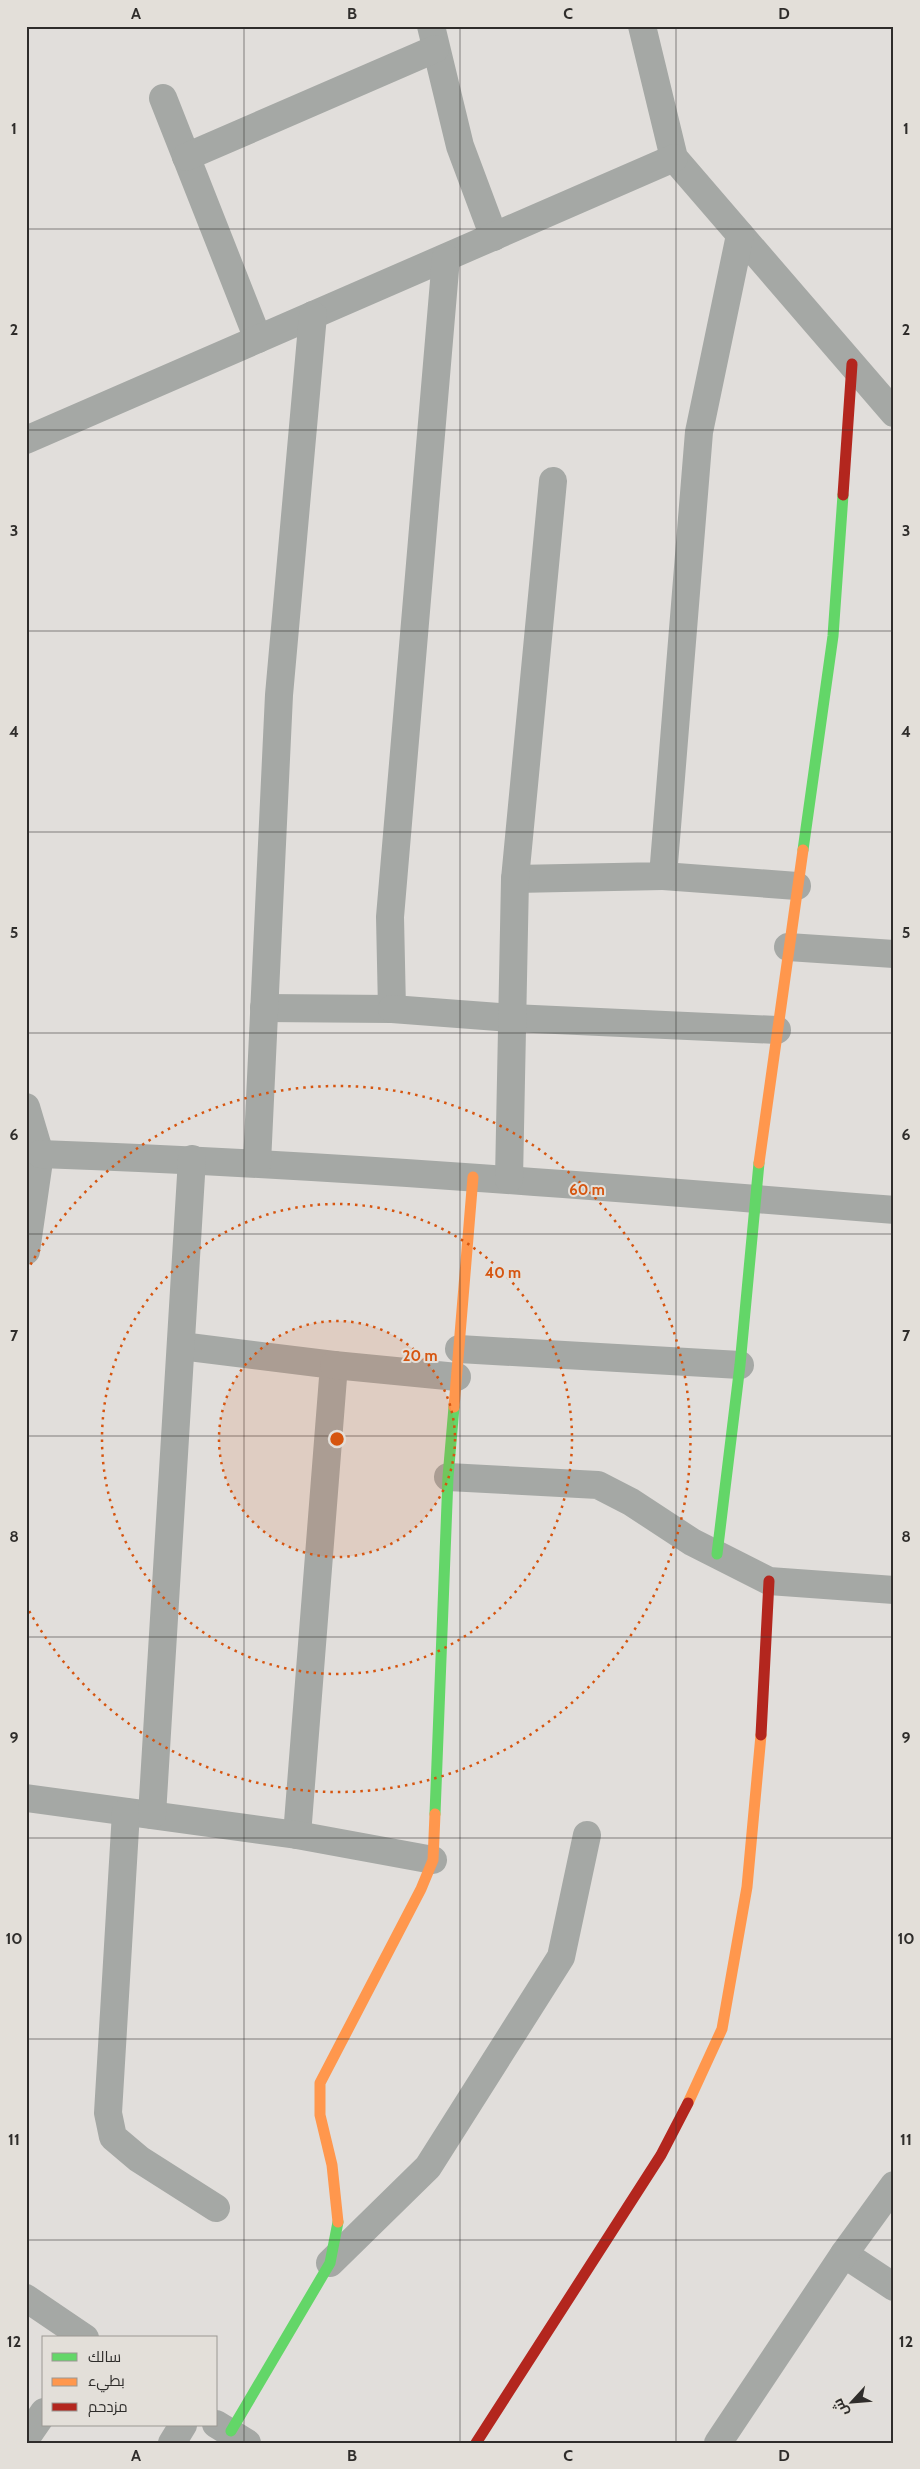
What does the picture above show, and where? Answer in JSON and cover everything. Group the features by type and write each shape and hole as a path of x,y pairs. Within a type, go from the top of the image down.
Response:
{"street":[{"path":"642,26 674,158 894,413"},
{"path":"186,157 433,38 460,146 494,237"},
{"path":"163,98 258,339"},
{"path":"26,440 674,158"},
{"path":"664,876 699,432 740,235"},
{"path":"392,1009 390,918 446,258"},
{"path":"257,1164 279,695 314,315"},
{"path":"716,1554 740,1365 754,1199 833,636 852,364"},
{"path":"509,1179 515,879 554,481"},
{"path":"515,879 664,876 797,886"},
{"path":"788,948 894,954"},
{"path":"264,1008 392,1009 512,1018 777,1030"},
{"path":"26,1108 40,1154 26,1251"},
{"path":"40,1154 192,1159 473,1176 894,1210"},
{"path":"192,1159 181,1346 139,1813 108,2113 113,2137 139,2159 216,2208"},
{"path":"330,2263 339,2219 332,2165 320,2116 320,2083 421,1889 432,1860 448,1478 473,1176"},
{"path":"181,1346 334,1365 457,1377"},
{"path":"459,1349 740,1365"},
{"path":"297,1835 334,1365"},
{"path":"448,1478 598,1486 631,1502 716,1554 770,1580 894,1590"},
{"path":"476,2443 661,2155 696,2089 722,2029 747,1887 759,1764 770,1580"},
{"path":"26,1798 297,1835 432,1860"},
{"path":"231,2433 330,2263 428,2167 561,1957 587,1835"},
{"path":"718,2443 844,2254 894,2185"},
{"path":"844,2254 894,2287"},
{"path":"26,2298 82,2336"},
{"path":"26,2438 42,2415"},
{"path":"172,2443 182,2426"}],"traffic: fast":[{"path":"803,850 833,636 843,495"},
{"path":"717,1554 740,1365 759,1163"},
{"path":"435,1814 448,1477 454,1407"},
{"path":"231,2431 330,2263 338,2222"}],"traffic: slow":[{"path":"759,1163 803,850"},
{"path":"454,1407 473,1177"},
{"path":"688,2103 722,2029 747,1887 761,1735"},
{"path":"338,2222 332,2165 320,2115 320,2083 421,1889 433,1860 435,1814"}],"traffic: jam":[{"path":"843,495 852,364"},
{"path":"761,1735 769,1581"},
{"path":"476,2443 661,2155 688,2103"}]}
